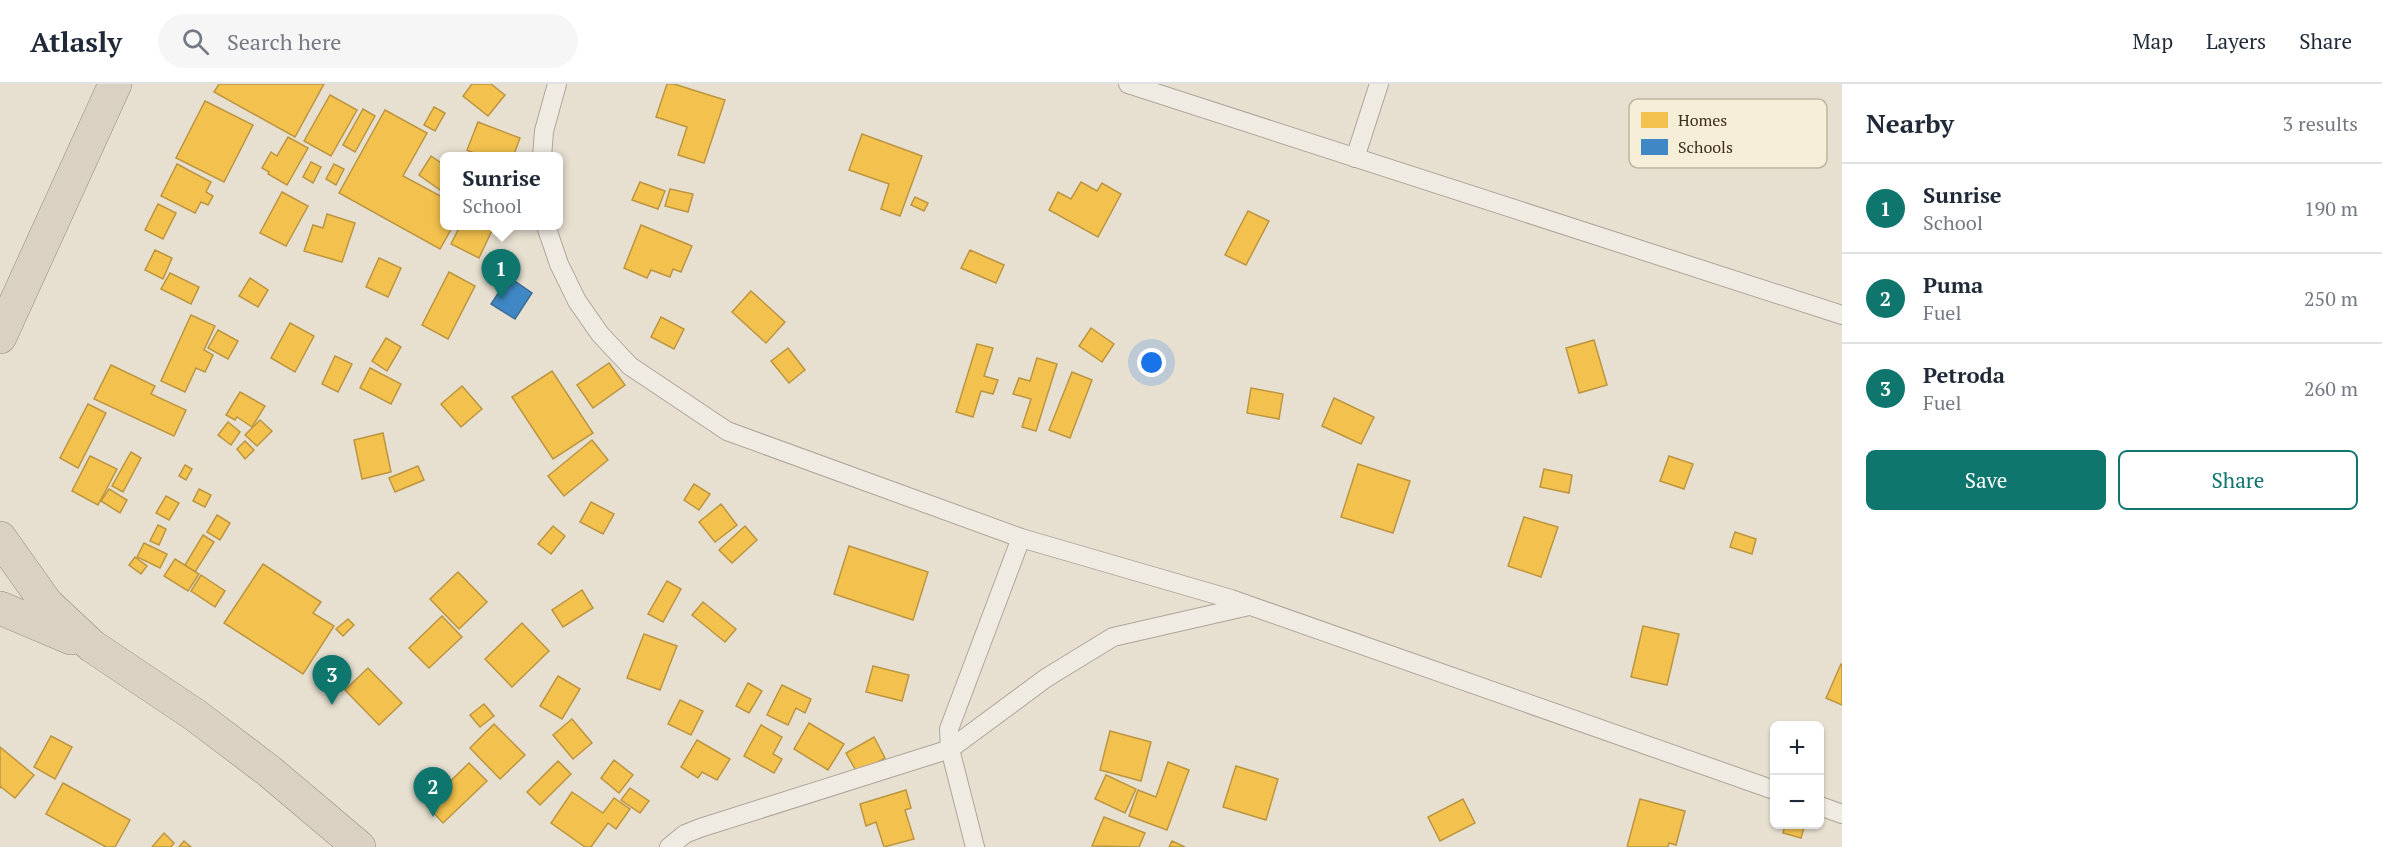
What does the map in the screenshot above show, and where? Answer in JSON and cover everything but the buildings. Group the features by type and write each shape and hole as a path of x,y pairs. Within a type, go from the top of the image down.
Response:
{"highway":[{"path":"0,337 115,84"},
{"path":"0,538 47,604 92,646 195,715 269,771 359,847"},
{"path":"0,608 92,646"}],"street":[{"path":"542,152 544,130 557,84"},
{"path":"1128,84 1842,315"},
{"path":"1355,158 1379,84"},
{"path":"548,230 559,264 577,301 600,334 630,366 727,431 1021,538 1250,606 1770,789"},
{"path":"975,847 950,749 949,729 1021,538"},
{"path":"669,847 685,834 700,828 950,749 1046,678 1113,637 1250,606"},
{"path":"1824,807 1842,814"}],"place":[{"name":"Sunrise","path":"501,299"},
{"name":"Petroda","path":"332,705"},
{"name":"Puma","path":"433,817"}]}
